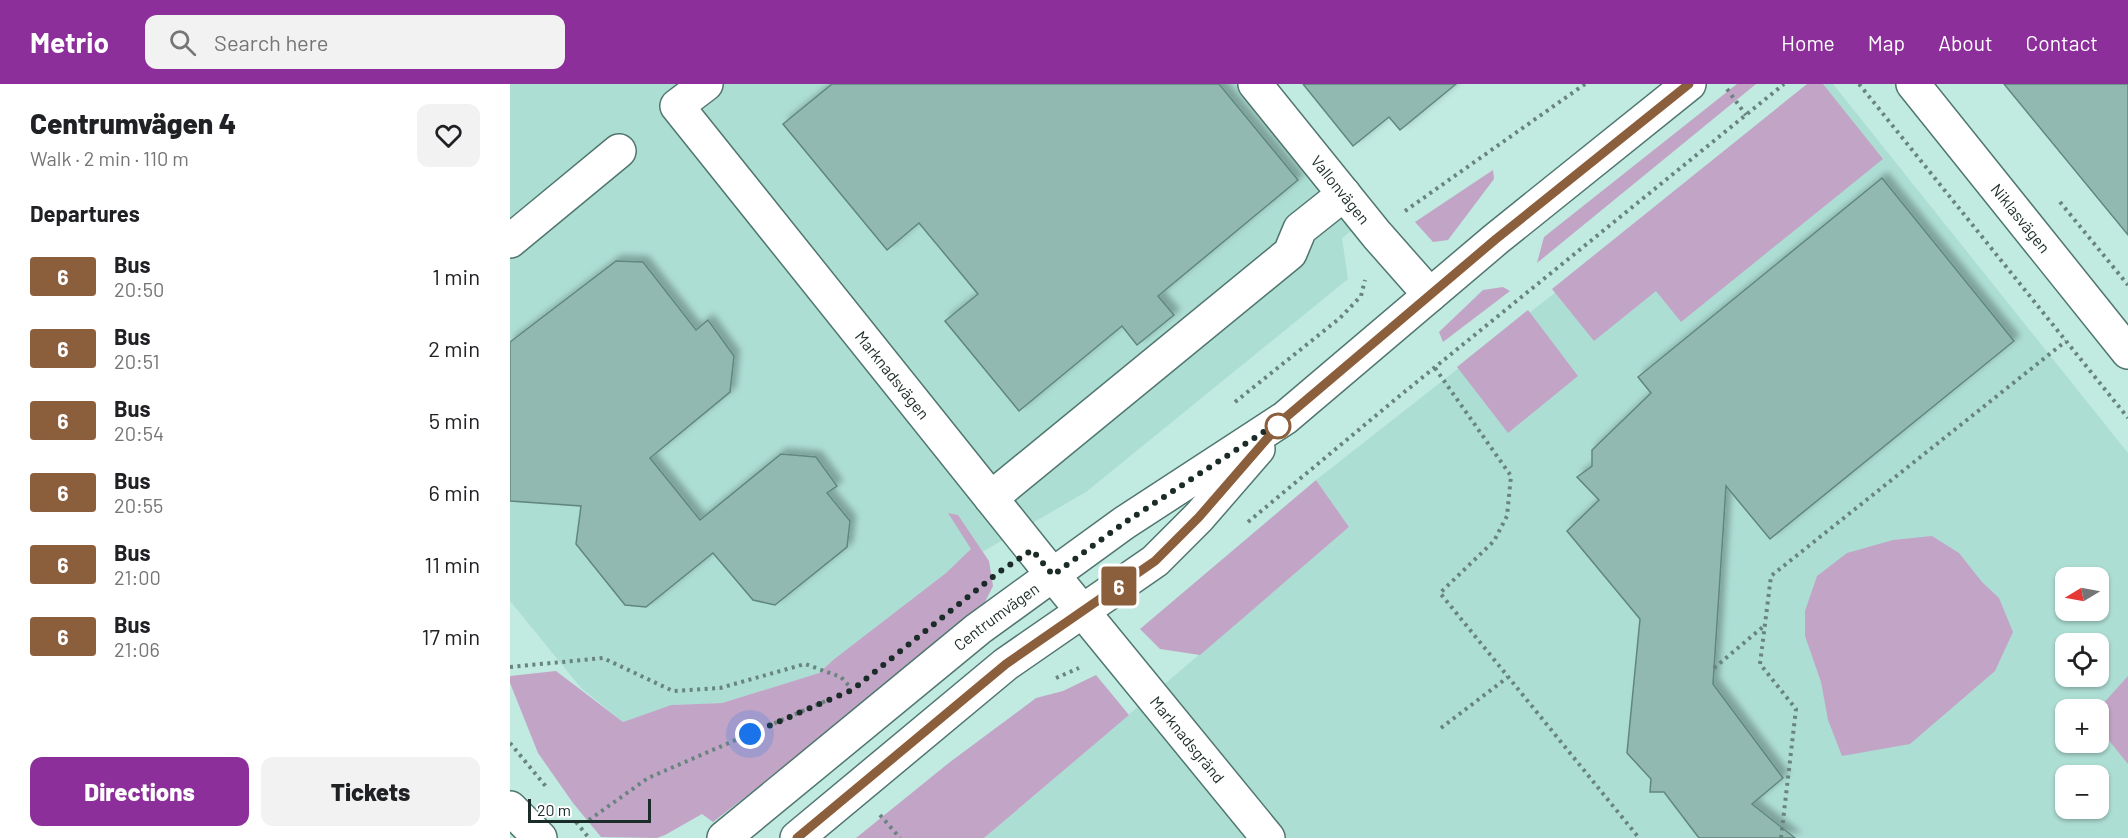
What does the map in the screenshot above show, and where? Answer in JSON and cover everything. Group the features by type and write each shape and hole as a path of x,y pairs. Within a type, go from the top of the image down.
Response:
{"main road":[{"name":"Marknadsvägen","path":"706,84 677,106 1107,642"},
{"name":"Vallonvägen","path":"1255,84 1377,235 1430,295"},
{"name":"Centrumvägen","path":"724,838 978,629 1124,523 1285,418 1496,239 1689,84"},
{"name":"Niklasvägen","path":"1913,84 2128,352"},
{"path":"510,241 620,151"},
{"path":"991,498 1290,253 1300,229 1344,194"},
{"name":"Centrumvägen","path":"797,838 1006,664 1155,561 1199,517 1285,418"},
{"name":"Marknadsgränd","path":"1107,642 1268,838"},
{"path":"510,808 540,838"}],"path":[{"path":"1229,407 1340,318 1361,296 1367,274 1359,250 1404,212 1586,84"},
{"path":"1723,84 1746,115"},
{"path":"1247,523 1784,84"},
{"path":"1859,84 2128,418"},
{"path":"1781,838 1796,709 1760,664 1771,576 2066,341"},
{"path":"1435,368 1511,476 1507,516 1494,541 1440,593 1639,838"},
{"path":"1714,668 1765,626"},
{"path":"510,667 603,658 673,692 720,688 805,664 841,677 852,690"},
{"path":"1441,729 1508,677"},
{"path":"589,820 648,778 831,699"},
{"path":"876,810 900,838"}],"shaded area":[{"path":"510,84 1238,84 1354,229 1342,238 1348,279 1086,492 946,573 819,673 722,703 671,705 623,722 581,688 510,601"},
{"path":"1737,84 1756,84 1537,263 1544,237"},
{"path":"1807,84 1823,84 1883,159 1681,322 1656,291 1594,341 1552,289"},
{"path":"1821,84 1833,84 2128,453 2128,838 984,838 1349,527 1316,480"},
{"path":"1493,170 1494,179 1448,240 1433,242 1415,222"},
{"path":"1503,287 1510,291 1443,342 1439,332 1483,290"},
{"path":"1528,310 1578,376 1508,433 1457,367"},
{"path":"1316,480 1349,527 1200,655 1160,649 1140,629"},
{"path":"948,513 958,515 989,561 993,586 984,604 841,723 713,822 702,814 657,838 601,837 573,803 538,753 510,683 510,676 556,671 623,722 671,705 722,703 819,673 946,573 971,549"},
{"path":"1932,536 1959,553 1982,582 1999,598 2013,632 1995,671 1910,744 1842,756 1828,720 1821,682 1805,636 1805,611 1817,576 1847,553 1893,540"},
{"path":"1096,675 1129,715 984,838 856,838 950,762 1036,698 1063,691"},
{"path":"2128,676 2128,764 2109,741 2107,699"}],"building":[{"path":"832,84 1219,84 1298,180 1158,296 1174,315 1137,345 1122,326 1019,411 945,321 978,294 919,223 887,250 783,124"},
{"path":"1303,84 1456,84 1400,130 1389,117 1353,146"},
{"path":"2004,84 2128,84 2128,235"},
{"path":"1882,178 2014,341 1770,539 1726,486 1713,684 1783,778 1752,804 1795,838 1699,838 1664,792 1650,792 1651,779 1627,753 1640,619 1567,531 1599,500 1577,477 1592,466 1592,450 1651,393 1638,377"},
{"path":"616,261 643,262 696,330 708,320 734,356 730,392 650,458 700,520 781,454 816,457 837,486 827,493 850,521 847,547 775,605 753,600 713,553 646,607 625,605 576,544 581,506 510,501 510,342"}],"bus line":[{"name":"6","path":"797,838 1006,664 1155,561 1199,517 1285,418 1496,239 1689,84"}],"route":[{"path":"750,734 852,690 999,572 1032,550 1053,575 1124,523 1285,418 1278,426"}]}
